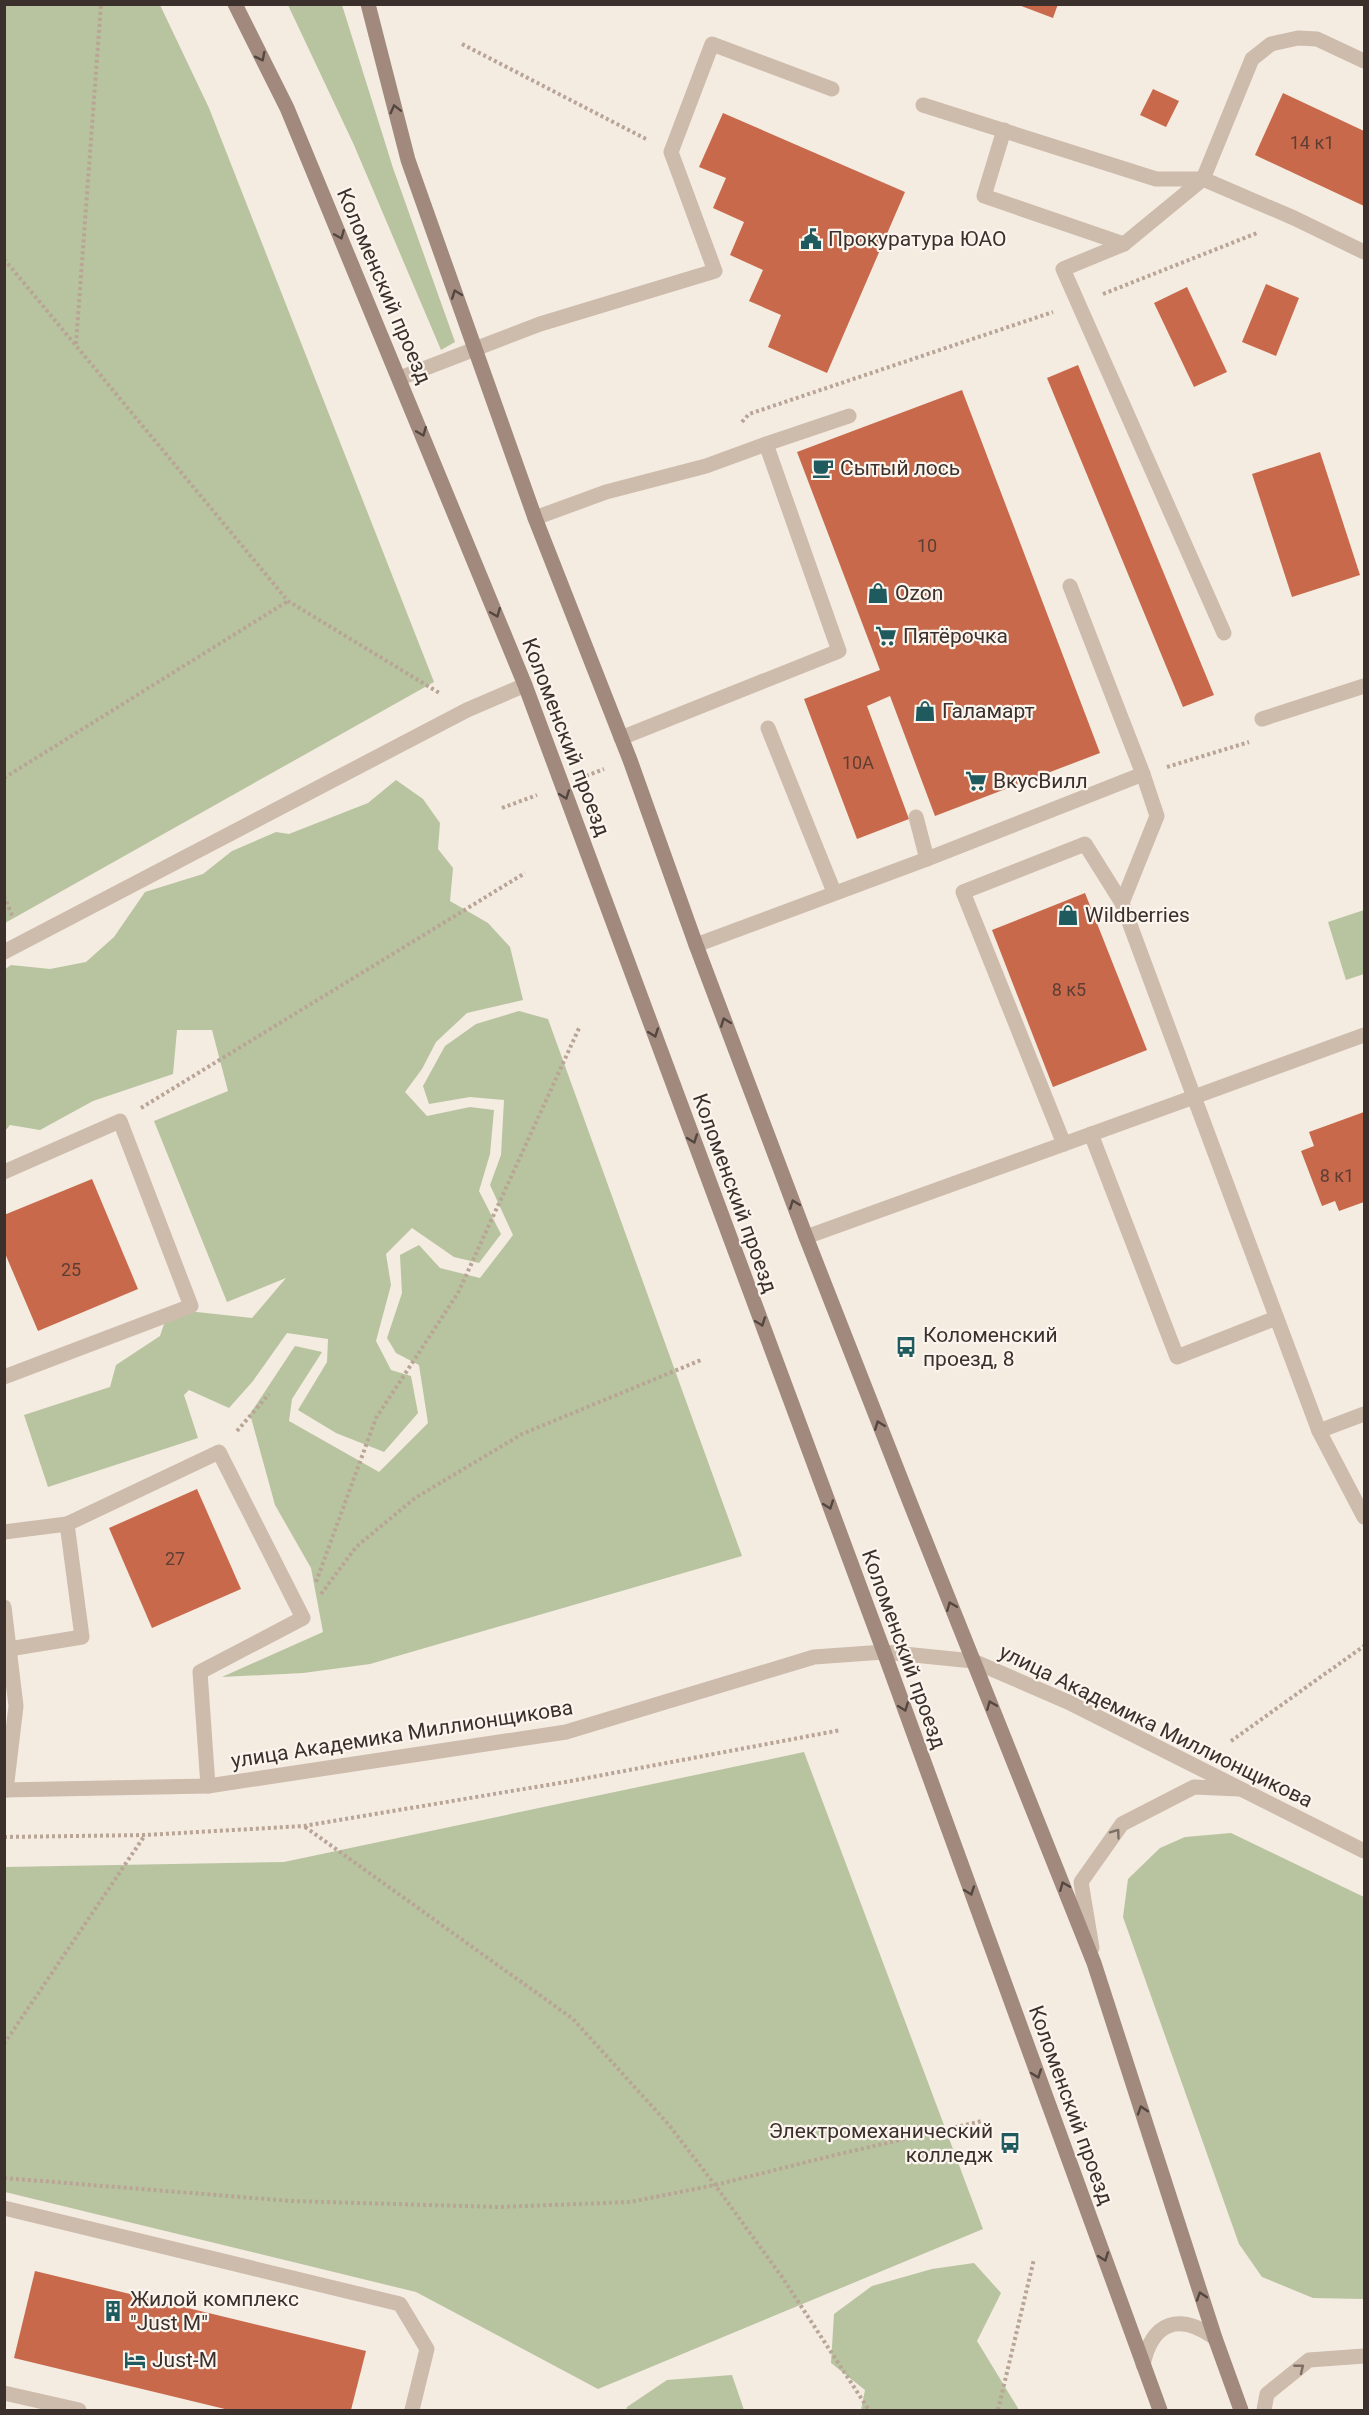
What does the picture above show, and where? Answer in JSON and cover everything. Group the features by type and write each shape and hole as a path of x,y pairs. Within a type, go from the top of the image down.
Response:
{"main road":[{"name":"Коломенский проезд","path":"235,4 287,108 525,684 884,1652 1160,2410"},
{"path":"368,4 408,160 535,518 630,760 696,945 806,1237 1094,1963 1215,2338 1241,2410"}],"street":[{"path":"1224,633 1063,269 1124,244 1203,179 1252,59 1271,44 1298,38 1317,39 1365,60"},
{"path":"400,378 540,324 715,271 671,152 712,44 832,89"},
{"path":"923,105 1156,179 1203,179 1294,218 1365,252"},
{"path":"1004,130 984,196 1124,244"},
{"path":"535,518 606,492 706,466 849,416"},
{"path":"621,738 839,651 765,444"},
{"path":"1070,586 1157,816 1122,903"},
{"path":"4,952 466,710 525,684"},
{"path":"1262,719 1365,686"},
{"path":"768,728 834,892"},
{"path":"696,945 927,859 1143,774"},
{"path":"916,817 927,859"},
{"path":"1064,1144 963,892 1085,844 1122,903 1319,1431 1365,1517"},
{"path":"806,1237 1365,1035"},
{"path":"4,1172 120,1121 191,1306 4,1377"},
{"path":"1091,1134 1177,1357 1276,1318"},
{"path":"1319,1431 1365,1414"},
{"path":"4,1532 67,1524 219,1452 303,1618 200,1672 208,1786"},
{"path":"9,1649 82,1637 67,1524"},
{"path":"4,1607 16,1706 5,1790"},
{"name":"улица Академика Миллионщикова","path":"5,1790 208,1786 567,1732 814,1657 884,1652 973,1661 1068,1702 1365,1851"},
{"path":"1094,1963 1081,1882 1122,1824 1194,1786 1239,1789"},
{"path":"4,2208 400,2304 427,2349 412,2410"},
{"path":"1143,2365 1152,2338 1174,2324 1186,2323 1200,2327 1215,2338"},
{"path":"1264,2410 1268,2394 1309,2360 1365,2356"},
{"path":"4,2392 79,2410"}],"path":[{"path":"76,345 100,4"},
{"path":"462,44 671,152"},
{"path":"750,414 1080,303 1294,218"},
{"path":"4,259 288,601 466,710"},
{"path":"4,778 288,601"},
{"path":"502,808 630,760"},
{"path":"120,1121 525,873"},
{"path":"303,1618 376,1418 458,1293 580,1026"},
{"path":"303,1618 356,1547 415,1498 522,1434 701,1360"},
{"path":"219,1452 269,1394"},
{"path":"1231,1741 1365,1646"},
{"path":"4,1837 145,1835 304,1826 571,1782 841,1730"},
{"path":"304,1826 573,2019 669,2125 715,2185 782,2277 869,2410"},
{"path":"4,2044 145,1835"},
{"path":"4,2178 291,2201 499,2207 630,2202 715,2185 981,2121"},
{"path":"998,2410 1034,2259"}],"green space":[{"path":"4,5 160,5 209,108 434,682 5,923"},
{"path":"288,5 342,5 393,168 455,342 441,350 354,145"},
{"path":"396,780 423,799 440,823 438,849 453,868 450,901 488,923 510,947 523,1000 467,1013 436,1042 422,1069 405,1092 427,1116 470,1107 494,1110 490,1154 479,1191 501,1234 479,1263 454,1257 412,1228 386,1254 391,1285 376,1341 391,1370 411,1376 418,1413 384,1452 336,1433 298,1410 327,1362 328,1339 287,1333 253,1381 229,1408 189,1390 184,1395 198,1438 48,1487 24,1415 110,1387 116,1365 160,1336 169,1309 252,1318 286,1278 227,1302 154,1121 228,1091 212,1030 177,1030 173,1074 93,1101 40,1130 10,1125 5,1131 4,970 11,965 50,969 86,962 114,937 145,892 203,874 232,851 276,832 289,834 368,803"},
{"path":"1364,910 1364,974 1346,980 1328,922"},
{"path":"519,1011 548,1019 742,1556 370,1664 303,1673 222,1677 323,1632 311,1568 275,1505 250,1414 295,1346 322,1352 292,1399 289,1421 379,1472 428,1423 419,1365 396,1353 387,1338 402,1293 400,1255 419,1245 440,1268 480,1278 513,1235 490,1185 501,1155 504,1100 470,1097 429,1104 423,1086 445,1046 476,1024"},
{"path":"804,1752 983,2229 598,2389 416,2292 5,2192 5,1867 284,1862"},
{"path":"1231,1833 1364,1897 1364,2299 1313,2298 1262,2277 1239,2244 1123,1917 1128,1879 1160,1848 1185,1837"},
{"path":"974,2263 1001,2293 977,2341 1019,2410 861,2410 865,2390 831,2363 834,2314 872,2286 932,2269"},
{"path":"732,2375 744,2410 626,2410 627,2407 667,2380"}],"building":[{"path":"1016,4 1058,4 1053,18"},
{"path":"1153,89 1179,101 1166,127 1140,115"},
{"path":"1283,93 1364,131 1364,206 1255,155"},
{"name":"Прокуратура ЮАО","path":"723,113 905,192 827,373 768,347 781,315 749,301 763,270 730,255 744,222 713,208 726,178 699,167"},
{"path":"1266,284 1299,298 1276,356 1242,342"},
{"path":"1187,287 1227,372 1194,387 1154,303"},
{"path":"1078,365 1214,695 1183,707 1047,378"},
{"path":"962,390 1100,753 935,816 890,696 867,706 909,819 857,839 804,699 880,670 797,452"},
{"path":"1320,452 1360,575 1292,597 1252,474"},
{"path":"1085,893 1147,1050 1053,1087 992,930"},
{"path":"1364,1112 1364,1202 1339,1211 1335,1201 1322,1206 1301,1151 1314,1146 1309,1132"},
{"path":"92,1179 138,1289 38,1331 4,1251 4,1215"},
{"path":"197,1489 241,1589 152,1628 109,1528"},
{"name":"Жилой комплекс \"Just M\"","path":"35,2271 366,2351 351,2410 229,2410 14,2358"}],"place":[{"name":"Прокуратура ЮАО","path":"811,239"},
{"name":"Сытый лось","path":"823,468"},
{"name":"Ozon","path":"878,593"},
{"name":"Пятёрочка","path":"886,636"},
{"name":"Галамарт","path":"925,711"},
{"name":"ВкусВилл","path":"976,781"},
{"name":"Wildberries","path":"1068,915"},
{"name":"Коломенский проезд, 8","path":"906,1347"},
{"name":"Электромеханический колледж","path":"1010,2143"},
{"name":"Жилой комплекс \"Just M\"","path":"113,2311"},
{"name":"Just-M","path":"135,2360"}]}
